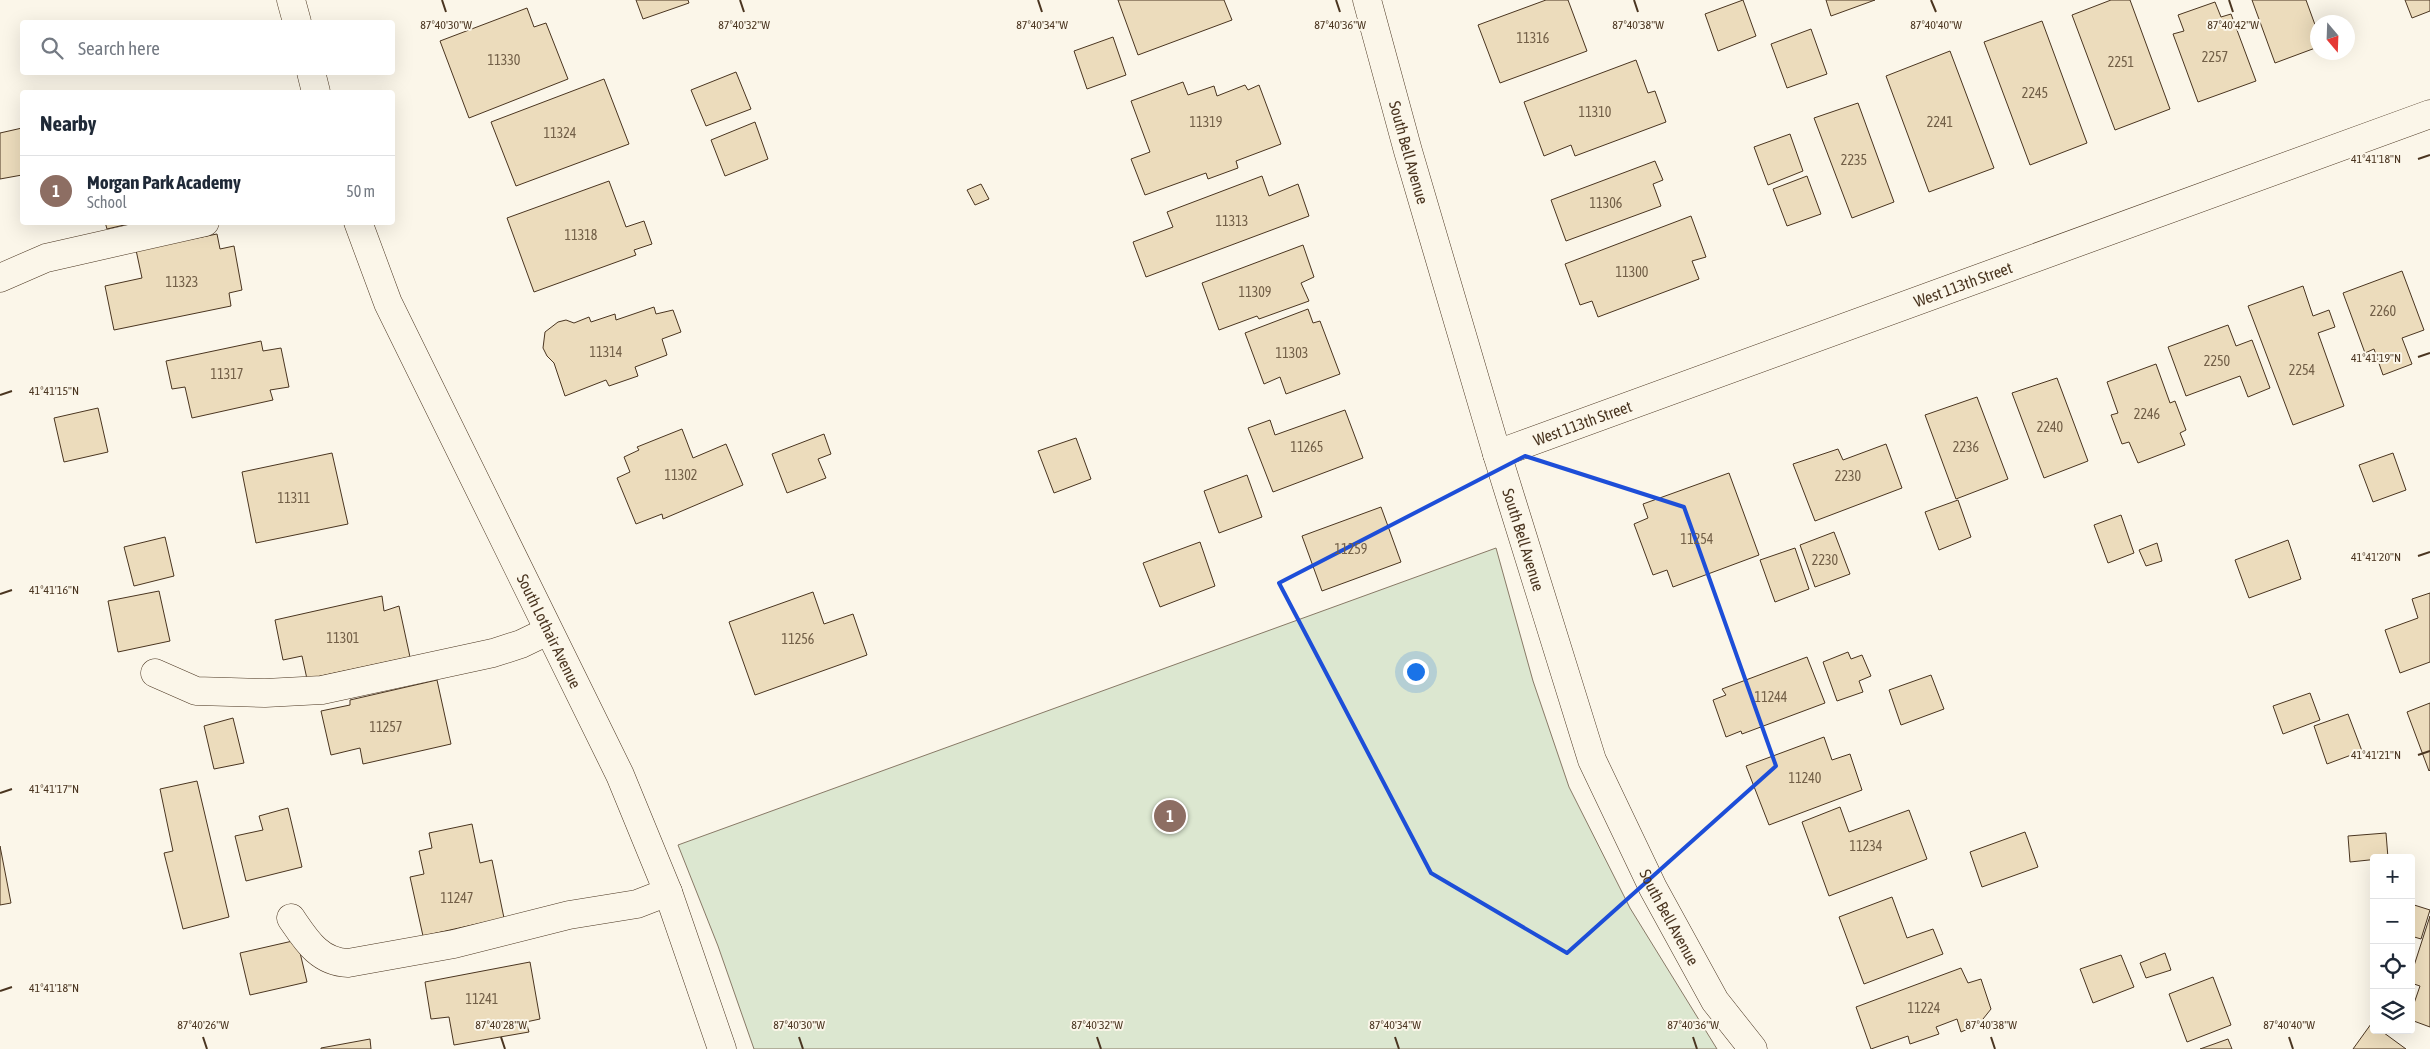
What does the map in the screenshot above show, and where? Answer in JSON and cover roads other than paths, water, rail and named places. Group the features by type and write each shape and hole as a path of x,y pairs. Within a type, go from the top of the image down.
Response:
{"street":[{"path":"291,0 296,20"},
{"name":"South Bell Avenue","path":"1367,0 1408,151 1592,760 1653,888 1715,1001 1753,1049"},
{"path":"312,75 316,90"},
{"name":"West 113th Street","path":"1498,454 2430,114"},
{"path":"0,278 46,258 192,225"},
{"name":"South Lothair Avenue","path":"359,225 388,303 620,775 668,892 722,1049"},
{"path":"155,673 196,691 265,693 322,690 493,653 522,644 548,631"},
{"path":"291,918 308,944 321,955 335,962 348,963 454,944 569,915 636,904 668,892"}],"place":[{"name":"Morgan Park Academy","path":"1170,816"}]}
